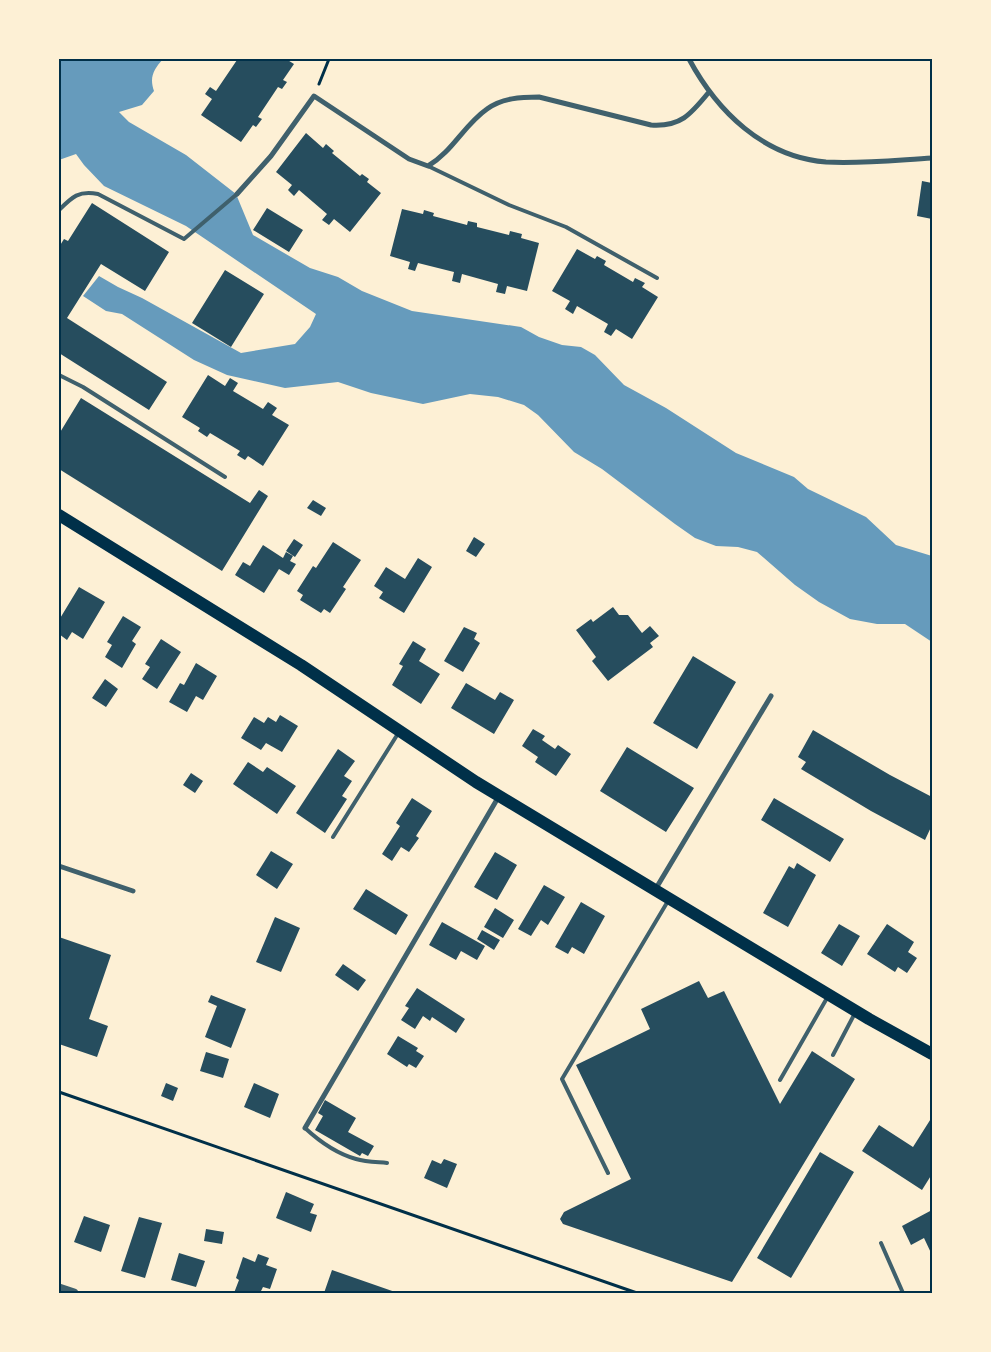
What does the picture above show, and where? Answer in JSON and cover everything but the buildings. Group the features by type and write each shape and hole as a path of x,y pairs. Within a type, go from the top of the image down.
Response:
{"main road":[{"path":"59,515 247,630 401,730 476,782 856,1012 932,1054"}],"street":[{"path":"689,59 709,92 726,112 750,133 772,147 795,156 824,162 853,163 932,158"},
{"path":"237,194 271,156 314,96 409,160 428,166 446,153 487,108 503,101 521,97 539,97 651,125 665,126 690,115 709,92"},
{"path":"655,891 771,696"},
{"path":"305,1128 499,796"},
{"path":"59,866 132,891"},
{"path":"59,1288 74,1293"}],"lane":[{"path":"428,166 509,204 566,227 657,278"},
{"path":"59,210 77,195 87,192 98,194 184,239 237,194"},
{"path":"59,375 83,387 224,477"},
{"path":"333,836 401,730"},
{"path":"608,1173 562,1079 669,899"},
{"path":"780,1080 829,995"},
{"path":"833,1055 856,1012"},
{"path":"305,1128 330,1147 356,1159 387,1163"},
{"path":"881,1243 904,1293"}],"path":[{"path":"314,96 329,59"},
{"path":"59,1092 637,1293"}],"water":[{"path":"59,59 163,59 152,77 154,91 142,105 119,112 129,122 186,155 236,194 253,235 310,268 338,277 362,291 412,311 521,327 539,337 562,345 581,347 595,355 624,385 666,408 736,453 794,477 808,489 866,517 896,545 932,556 932,642 905,624 877,624 850,619 819,602 795,585 757,552 738,547 716,546 695,538 602,469 574,452 538,415 524,405 498,397 470,394 423,404 371,393 338,382 285,388 227,375 194,360 122,314 106,311 83,296 99,276 241,353 295,344 310,327 316,314 186,226 104,186 76,154 59,160"}]}
